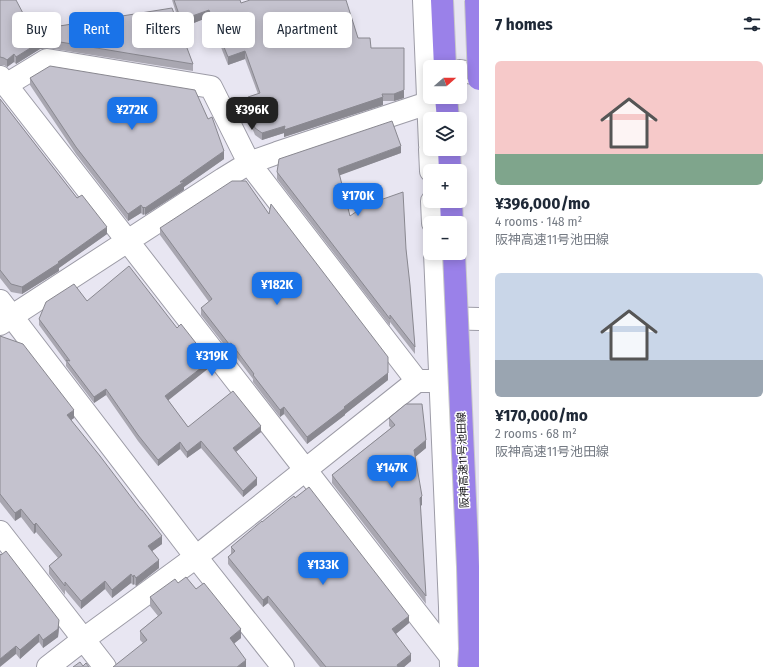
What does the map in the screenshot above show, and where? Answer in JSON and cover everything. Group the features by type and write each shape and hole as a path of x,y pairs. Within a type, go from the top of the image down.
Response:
{"highway":[{"path":"436,60 442,0"},
{"path":"476,0 479,78"},
{"name":"阪神高速11号池田線","path":"454,260 468,567 470,649 457,664"}],"street":[{"path":"424,0 434,60"},
{"path":"417,381 249,163 211,87 47,60 3,81 457,664"},
{"path":"467,72 479,74"},
{"path":"282,667 4,314 127,241 249,163 277,152 425,104"},
{"path":"435,260 450,607 457,664"},
{"path":"438,318 479,319"},
{"path":"48,667 196,557 417,381 440,382"},
{"path":"444,479 479,492"},
{"path":"0,532 105,667"}],"building":[{"path":"0,0 16,0 22,12 12,12 12,48 30,48 16,57 14,54 7,60 0,57"},
{"path":"174,0 240,0 241,3 250,0 346,0 350,12 263,12 263,48 352,48 352,19 358,38 370,38 371,48 404,48 404,90 394,94 382,94 383,97 284,130 285,126 262,133 255,128 248,110 252,109 248,97 260,93 245,51 228,57 224,48 255,48 255,12 210,12 209,10 194,15 194,12 178,12"},
{"path":"172,8 174,12 147,12"},
{"path":"132,14 132,48 187,48 193,64 96,48 124,48 124,16"},
{"path":"69,24 69,43 61,42 61,26"},
{"path":"50,66 195,90 208,119 212,117 224,151 180,182 184,182 145,208 141,205 128,214 76,147 30,78"},
{"path":"0,99 77,198 82,195 107,227 58,262 59,263 22,287 11,284 0,270"},
{"path":"392,121 401,146 338,169 350,216 366,205 403,192 406,249 415,347 390,315 390,319 277,172 279,159"},
{"path":"232,181 246,181 269,214 271,204 388,357 388,373 307,437 284,407 280,410 231,343 229,344 201,308 212,299 160,228"},
{"path":"129,266 177,328 181,324 210,361 165,396 188,427 233,391 261,426 233,448 257,478 243,491 201,441 187,452 180,442 158,460 138,435 106,389 94,397 66,360 70,361 39,319 46,302 74,284 87,301"},
{"path":"0,336 23,344 74,410 67,415 162,536 148,546 159,560 136,578 131,574 112,590 105,581 81,601 65,582 65,586 49,566 62,555 36,523 34,525 21,509 15,513 0,494"},
{"path":"406,404 422,404 426,440 414,450 422,496 420,498 426,596 332,475 395,425 389,418"},
{"path":"309,487 409,616 392,629 411,654 397,665 398,667 326,667 268,596 263,600 228,557 235,551 231,547 294,496 295,498"},
{"path":"6,551 59,620 58,629 43,640 39,634 20,650 16,646 0,659 0,554 1,555"},
{"path":"186,577 196,589 204,583 241,629 230,638 246,660 237,667 113,667 147,640 140,631 162,613 150,597 175,579 178,583"},
{"path":"80,662 83,666 86,663 89,667 73,667"}]}
